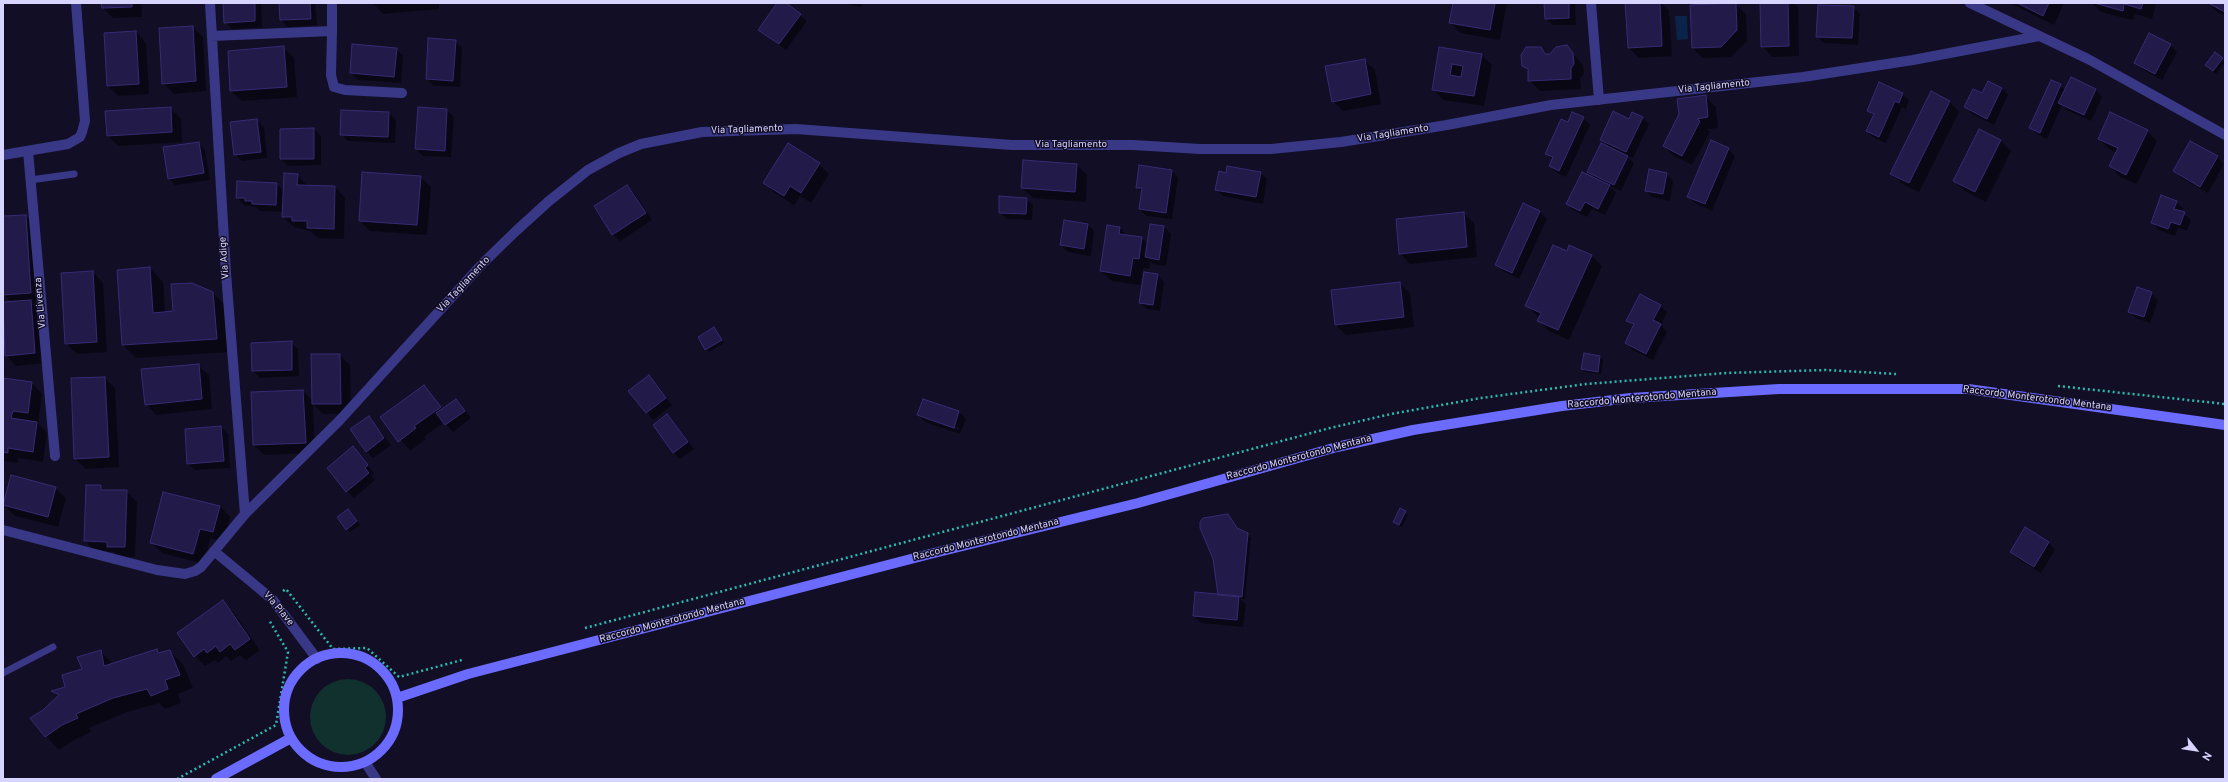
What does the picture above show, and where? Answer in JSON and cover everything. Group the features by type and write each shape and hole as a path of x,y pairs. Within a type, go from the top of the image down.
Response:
{"main road":[{"name":"Raccordo Monterotondo Mentana","path":"397,698 468,674 930,554 1138,502 1337,447 1413,430 1569,405 1636,398 1778,389 1968,389 2225,424"},
{"path":"333,654 350,654 366,659 381,669 391,682 397,698 398,718 392,736 381,751 365,762 349,766 332,766 316,761 302,751 291,738 286,723 284,708 287,693 294,679 304,667 317,659 333,654"},
{"path":"216,779 291,738"}],"street":[{"path":"3,155 68,144 80,137 84,128 76,3"},
{"name":"Via Adige","path":"210,3 226,273 245,514"},
{"path":"332,3 330,75 334,87 346,90 402,93"},
{"path":"1591,3 1599,100"},
{"path":"1970,3 2088,59 2225,134"},
{"path":"212,36 332,31"},
{"name":"Via Tagliamento","path":"3,530 157,570 180,574 195,571 245,514 339,421 482,264 526,221 588,170 619,152 641,144 702,132 796,129 1012,145 1133,145 1206,150 1271,149 1340,142 1447,125 1551,105 1803,77 1914,60 2039,36"},
{"name":"Via Livenza","path":"28,151 55,456"},
{"name":"Via Piave","path":"214,551 273,600 317,659"},
{"path":"365,762 376,779"}],"lane":[{"path":"30,180 74,174"},
{"path":"3,673 53,647"}],"green space":[{"path":"348,679 362,682 375,690 383,703 386,717 383,731 375,744 362,752 348,755 334,752 321,744 313,731 310,717 313,703 321,690 334,682"}],"water":[{"path":"1675,16 1687,16 1688,39 1677,40"}],"building":[{"path":"101,3 132,3 132,7 102,8"},
{"path":"223,3 255,3 255,21 224,23"},
{"path":"279,3 310,3 311,19 280,20"},
{"path":"777,3 786,3 801,14 779,44 758,30"},
{"path":"1453,3 1495,3 1490,30 1449,23"},
{"path":"1544,3 1569,3 1569,18 1545,19"},
{"path":"1625,3 1660,3 1662,46 1628,48"},
{"path":"1736,3 1737,30 1721,47 1692,48 1690,5"},
{"path":"1760,3 1788,3 1789,46 1761,47"},
{"path":"2017,3 2049,3 2043,16"},
{"path":"2094,3 2143,3 2141,9 2124,4 2123,11"},
{"path":"2208,3 2225,3 2225,12"},
{"path":"1818,5 1854,6 1852,38 1816,37"},
{"path":"193,26 196,81 162,84 159,28"},
{"path":"136,31 139,84 107,86 104,33"},
{"path":"2149,33 2171,44 2155,74 2134,63"},
{"path":"428,38 456,40 453,81 426,79"},
{"path":"352,44 397,48 394,77 350,73"},
{"path":"1567,45 1573,53 1574,64 1571,68 1571,79 1528,81 1528,69 1522,66 1521,55 1526,47 1541,47 1545,54 1550,54 1556,47"},
{"path":"284,46 287,87 230,91 228,51"},
{"path":"1439,47 1482,54 1474,96 1432,90","holes":["1452,64 1463,66 1461,77 1450,75"]},
{"path":"2215,52 2223,58 2213,71 2205,65"},
{"path":"1365,59 1371,94 1332,102 1325,66"},
{"path":"2071,77 2096,89 2084,115 2058,103"},
{"path":"2051,80 2061,84 2040,133 2029,128"},
{"path":"1988,81 2002,88 1987,119 1964,107 1973,89 1982,93"},
{"path":"1879,82 1903,93 1899,103 1895,101 1879,137 1866,131 1874,114 1867,111"},
{"path":"1931,91 1950,101 1909,183 1890,174"},
{"path":"1706,95 1708,117 1697,119 1700,121 1682,156 1663,146 1679,114 1677,99"},
{"path":"171,107 172,132 107,136 105,111"},
{"path":"418,107 447,109 445,151 415,149"},
{"path":"341,110 389,112 388,137 340,135"},
{"path":"1613,111 1629,119 1632,112 1643,117 1626,152 1600,140"},
{"path":"1572,112 1584,117 1559,171 1549,166 1553,157 1545,154 1561,119 1568,122"},
{"path":"2110,112 2148,130 2126,175 2109,166 2118,148 2098,139"},
{"path":"257,119 261,152 234,155 230,122"},
{"path":"314,128 314,159 280,159 280,129"},
{"path":"1979,129 2001,140 1975,192 1953,181"},
{"path":"1711,140 1729,148 1705,204 1687,197"},
{"path":"2190,141 2218,156 2200,187 2173,171"},
{"path":"199,142 204,173 168,179 163,147"},
{"path":"788,143 820,163 801,193 790,186 784,196 763,183"},
{"path":"1601,143 1628,156 1614,185 1587,172"},
{"path":"1023,160 1077,164 1075,192 1021,188"},
{"path":"1139,165 1172,170 1166,213 1139,209 1142,188 1136,188"},
{"path":"1227,166 1261,172 1256,197 1215,190 1219,171 1226,173"},
{"path":"1649,169 1667,173 1663,194 1645,191"},
{"path":"362,172 421,176 417,225 359,221"},
{"path":"1582,172 1610,185 1598,209 1585,202 1580,211 1566,204"},
{"path":"284,173 298,174 297,185 335,186 334,229 307,228 307,221 292,221 292,217 282,217"},
{"path":"237,181 277,183 276,205 252,204 252,201 245,201 245,198 236,198"},
{"path":"627,185 646,213 612,235 594,206"},
{"path":"2161,195 2177,201 2174,209 2185,212 2180,225 2171,222 2168,229 2151,223"},
{"path":"999,196 1027,198 1026,214 999,213"},
{"path":"1523,203 1540,211 1512,273 1495,265"},
{"path":"1464,212 1467,247 1399,254 1396,219"},
{"path":"26,215 31,293 3,295 3,216"},
{"path":"1064,220 1088,224 1084,249 1060,245"},
{"path":"1150,224 1164,226 1159,260 1145,257"},
{"path":"1107,225 1120,227 1119,234 1142,237 1139,259 1133,258 1130,276 1100,271"},
{"path":"1553,245 1567,251 1569,245 1592,255 1558,330 1537,321 1541,313 1525,306"},
{"path":"150,267 153,313 173,311 171,284 192,283 213,292 217,339 122,345 117,270"},
{"path":"93,271 97,342 65,344 61,273"},
{"path":"1144,272 1158,274 1153,305 1139,303"},
{"path":"1400,282 1404,317 1335,325 1331,290"},
{"path":"2137,287 2152,292 2144,317 2128,312"},
{"path":"1640,294 1661,305 1653,320 1661,324 1646,354 1625,343 1634,324 1626,321"},
{"path":"31,300 35,353 5,356 3,302"},
{"path":"714,327 722,340 705,350 698,337"},
{"path":"292,341 292,370 252,371 251,343"},
{"path":"1584,353 1600,356 1598,372 1581,369"},
{"path":"311,354 340,354 341,404 312,404"},
{"path":"199,364 202,399 145,405 141,369"},
{"path":"649,375 666,398 646,413 628,391"},
{"path":"105,377 109,457 74,459 71,378"},
{"path":"3,378 32,382 28,413 13,411 11,418 37,422 33,452 8,448 8,453 3,452"},
{"path":"424,385 441,407 414,426 416,428 398,442 380,417"},
{"path":"303,390 306,443 253,445 251,392"},
{"path":"456,399 465,411 445,425 436,413"},
{"path":"923,399 959,411 954,428 917,415"},
{"path":"667,414 688,442 673,453 653,425"},
{"path":"369,416 384,438 366,452 350,429"},
{"path":"221,426 224,461 187,464 185,429"},
{"path":"353,446 368,465 365,468 369,473 346,492 327,468"},
{"path":"11,475 56,487 48,517 3,505"},
{"path":"86,485 101,485 101,490 127,490 125,547 107,547 107,542 84,541"},
{"path":"163,492 220,506 213,532 200,529 193,554 150,543"},
{"path":"1400,508 1406,511 1399,525 1393,522"},
{"path":"348,509 357,521 346,530 337,517"},
{"path":"1228,514 1237,528 1248,533 1242,597 1218,595 1213,559 1200,528 1200,522 1203,518"},
{"path":"2025,527 2049,542 2034,567 2010,552"},
{"path":"1195,592 1239,596 1237,620 1193,616"},
{"path":"223,600 250,639 235,650 230,644 220,652 216,646 207,653 204,649 194,657 177,633"},
{"path":"157,649 158,653 170,650 180,675 165,680 168,689 151,696 147,689 113,698 76,714 78,718 62,725 45,737 30,718 43,710 59,695 51,691 65,687 62,675 82,669 77,657 101,650 104,666"}]}
